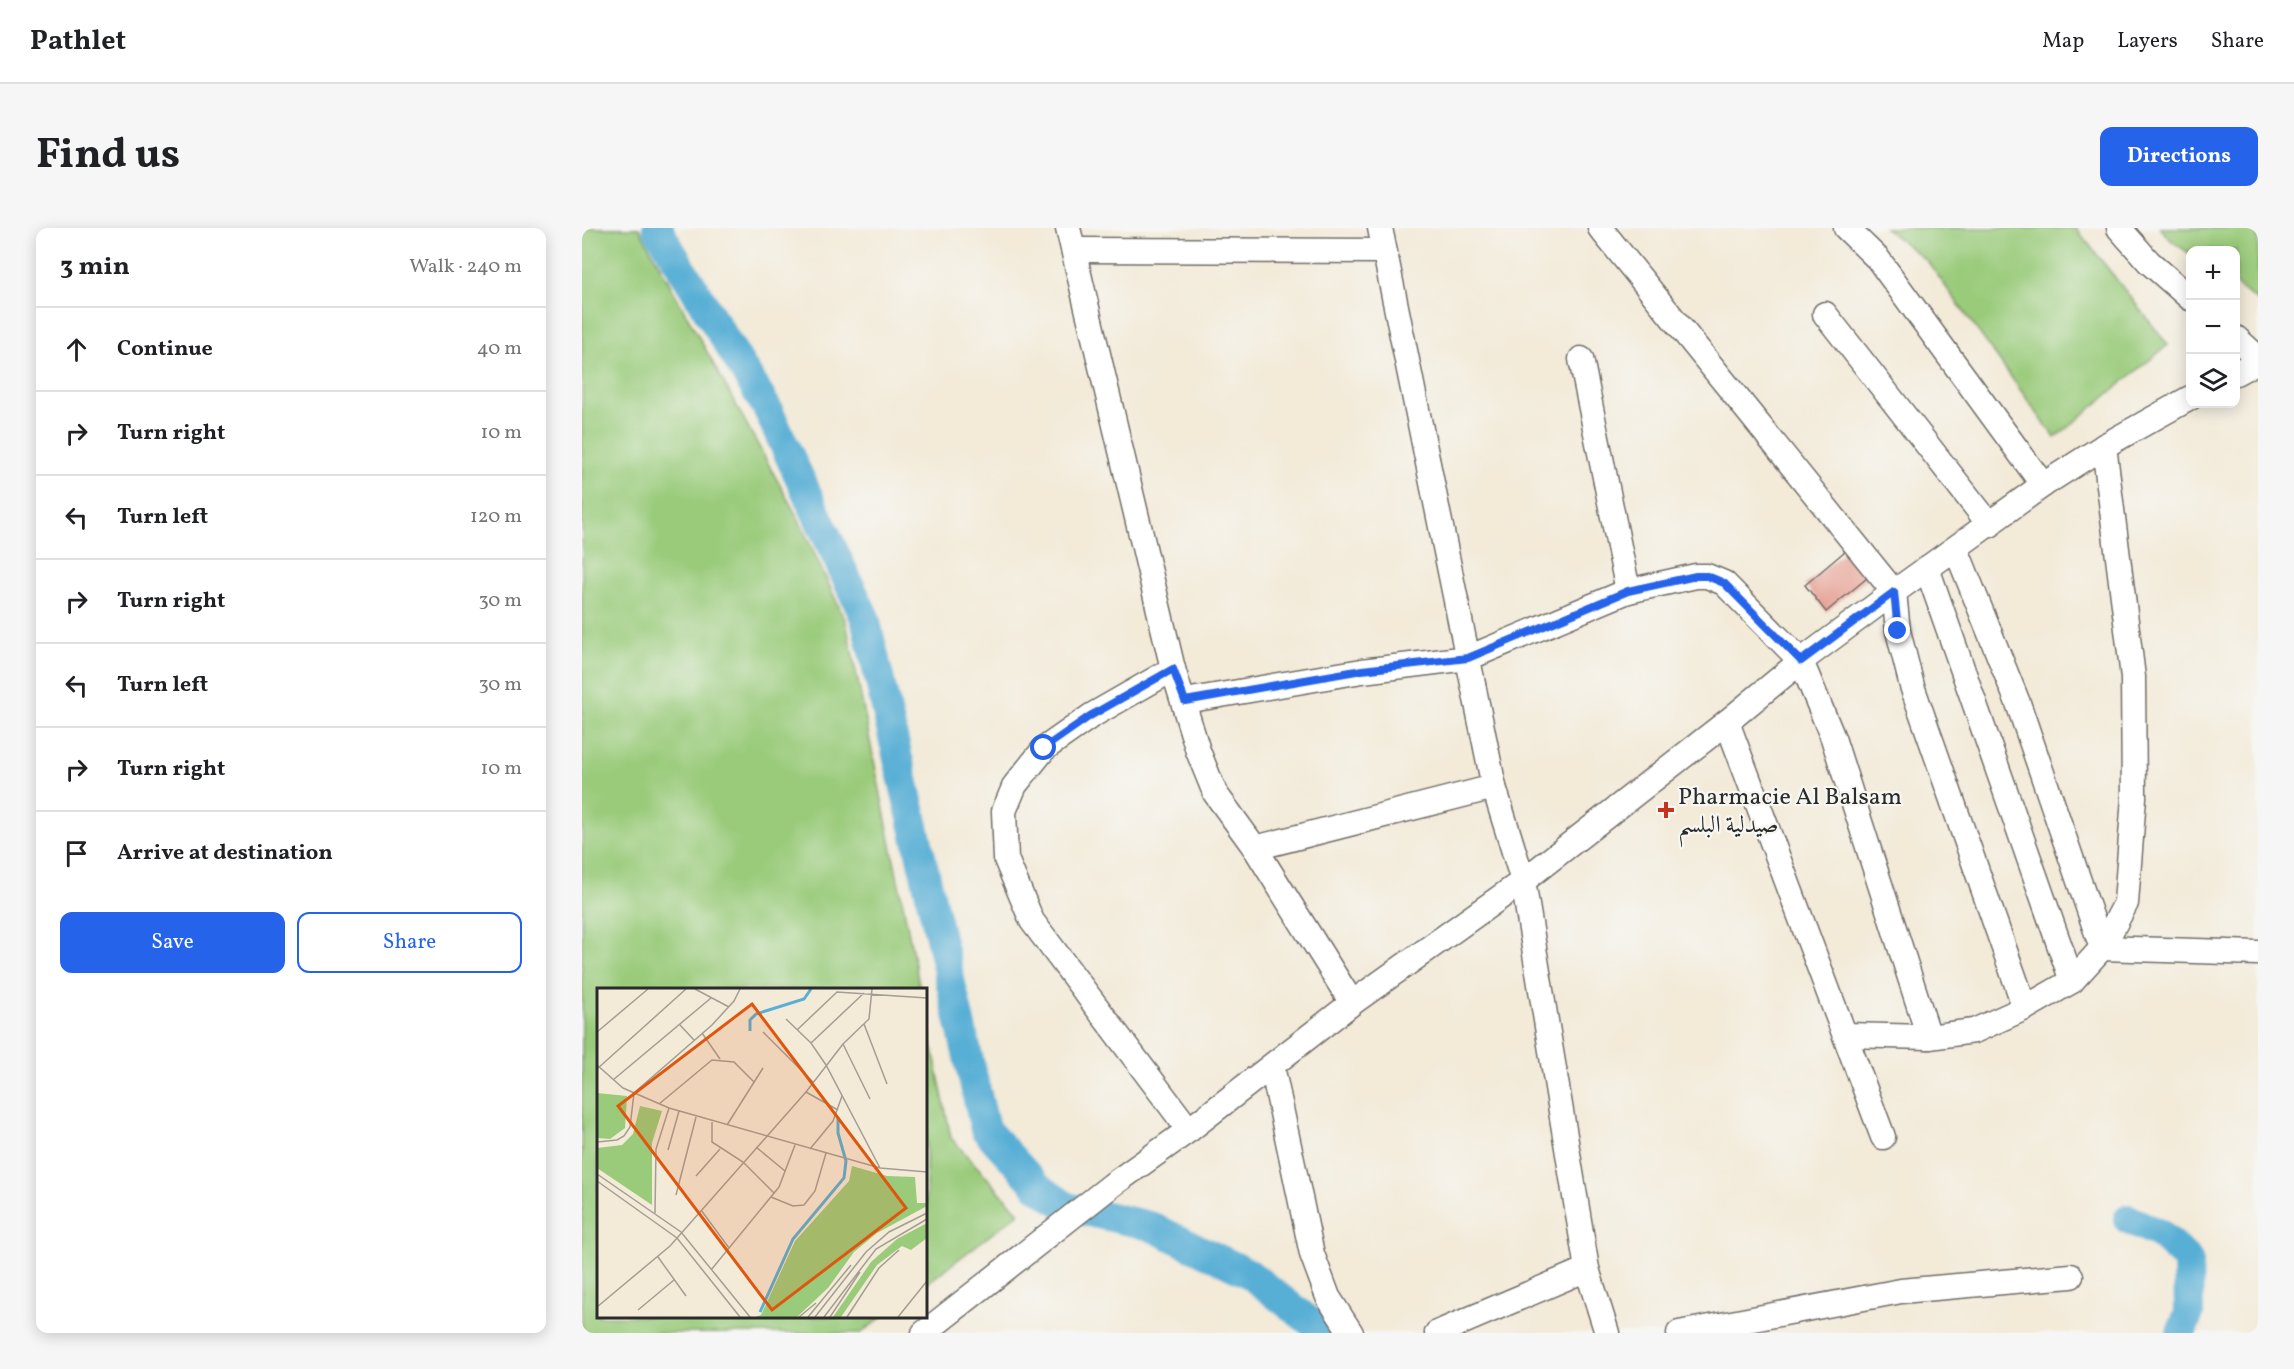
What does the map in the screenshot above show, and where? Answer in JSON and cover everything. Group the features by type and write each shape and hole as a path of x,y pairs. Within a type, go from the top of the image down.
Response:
{"street":[{"path":"1600,228 1894,592 1898,631 1912,686 2025,1008"},
{"path":"1846,228 1878,259 2043,485"},
{"path":"2119,228 2150,262 2186,294"},
{"path":"1352,1003 1255,848 1215,793 1198,751 1185,701 1173,669 1071,239 1382,239 1494,787 1524,881 1587,1269 1607,1333"},
{"path":"1825,314 1990,525"},
{"path":"2240,343 2258,360 2240,370"},
{"path":"1581,359 1628,591"},
{"path":"924,1333 1039,1241 1189,1130 1352,1003 1524,881 1727,723 1801,661 1894,592 2043,485 2104,446 2186,400"},
{"path":"1845,1035 1929,1037 1974,1031 2025,1008 2072,981 2102,948 2126,903 2134,797 2133,677 2104,446"},
{"path":"1956,549 2018,703 2102,948"},
{"path":"1927,568 2072,981"},
{"path":"1185,701 1362,670 1468,658 1628,591 1696,576 1707,576 1724,583 1801,661 1833,738 1929,1037"},
{"path":"1173,669 1090,716 1044,748 1015,785 1004,811 1006,859 1032,921 1189,1130"},
{"path":"1727,723 1883,1137"},
{"path":"1255,848 1494,787"},
{"path":"2102,948 2258,953"},
{"path":"1272,1066 1312,1254 1328,1297 1351,1333"},
{"path":"1437,1333 1587,1269"},
{"path":"1678,1333 1901,1291 2071,1276"}],"green space":[{"path":"582,228 639,228 798,518 846,622 920,988 597,988 597,1318 881,1318 861,1333 582,1333"},
{"path":"1885,228 2076,228 2168,345 2055,438 1928,262"},
{"path":"2160,228 2258,228 2258,301 2240,288 2240,246 2186,246 2186,251"},
{"path":"927,1020 951,1138 1019,1213 927,1283"}],"building":[{"path":"1851,546 1873,573 1826,612 1805,585"}],"waterway":[{"path":"657,228 767,408 865,618 985,1129 1037,1186 1067,1207 1150,1226 1248,1273 1325,1333"},
{"path":"2128,1219 2160,1234 2188,1260 2189,1313 2181,1333"}],"place":[{"name":"Pharmacie Al Balsam صيدلية البلسم","path":"1666,810"}],"route":[{"path":"1044,748 1090,716 1173,669 1185,701 1362,670 1468,658 1628,591 1696,576 1707,576 1724,583 1801,661 1894,592 1898,631"}]}
